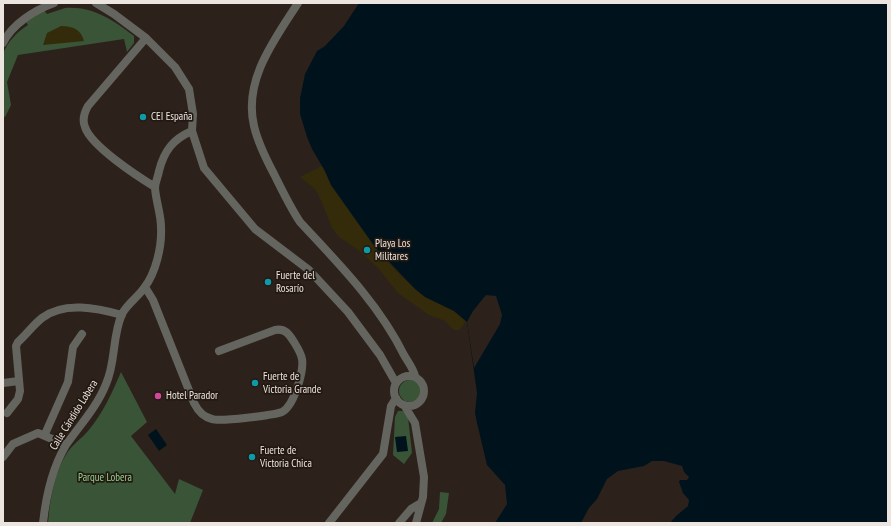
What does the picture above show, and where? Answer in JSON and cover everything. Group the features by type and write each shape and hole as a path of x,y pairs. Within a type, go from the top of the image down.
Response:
{"street":[{"path":"3,43 12,28 54,3"},
{"path":"96,3 114,14 146,38 167,57 186,82 191,96 192,131 204,168 228,194 244,216 264,237 299,262 322,283 358,323 396,383"},
{"path":"298,3 273,43 258,74 253,98 254,127 265,156 294,213 300,222 360,287 391,330 415,376 422,382 424,393 420,401 417,430"},
{"path":"146,38 88,106 84,116 85,127 92,138 120,164 155,187 162,158 180,137 192,131"},
{"name":"Calle Cándido Lobera","path":"43,523 51,482 58,462 66,445 87,417 106,385 113,362 118,326 122,315 145,287 154,266 161,240 161,228 155,187"},
{"path":"145,287 152,300 194,403 204,415 211,419 223,420 282,412 291,403 297,389 302,366 302,358 287,332 275,330 219,351"},
{"path":"8,413 19,396 16,352 18,342 46,315 66,308 91,308 122,315"},
{"path":"45,434 68,382 73,346 82,334"},
{"path":"407,360 404,376 396,383 394,388 396,398 413,416 417,430 424,477 421,503 416,523"},
{"path":"386,366 404,376 415,376"},
{"path":"3,383 19,381"},
{"path":"329,523 383,454 387,439 391,406 396,398"},
{"path":"404,405 413,405 420,401"},
{"path":"3,457 13,444 35,434 45,434 66,445"},
{"path":"398,523 411,509 421,503"}],"green space":[{"path":"65,8 85,9 102,15 134,36 134,43 127,52 124,39 18,55 7,82 11,105 5,117 3,116 3,54 7,45 16,34 28,25 26,22 44,10 47,14"},
{"name":"Parque Lobera","path":"121,372 147,422 131,436 175,494 179,479 203,490 190,523 48,523 53,487 59,469 69,450 88,431 103,410"},
{"path":"410,380 418,383 421,391 418,399 410,402 402,399 399,391 402,383"},
{"path":"398,411 403,411 408,417 412,453 404,464 393,455 395,417"},
{"path":"440,492 449,493 446,514 441,523 432,523 439,509"}],"sand":[{"path":"61,26 76,29 83,37 84,41 43,45 47,33"},
{"name":"Playa Los Militares","path":"322,166 331,185 375,247 400,275 425,297 454,311 467,322 465,322 460,330 454,330 445,321 429,315 398,293 379,269 361,252 339,237 332,228 315,189 300,177"}],"water":[{"path":"359,3 888,3 888,523 670,523 688,506 689,500 683,493 679,482 680,480 687,480 689,477 684,472 682,466 664,461 652,461 644,466 618,471 607,479 597,499 589,508 581,523 495,523 507,504 505,485 487,465 477,423 475,413 477,393 467,322 454,311 425,297 415,289 375,247 331,185 325,171 312,149 300,114 300,98 305,74 317,51 325,46 344,26"},
{"path":"156,429 167,445 159,451 148,435"},
{"path":"406,436 408,451 397,452 395,437"}],"pier":[{"path":"486,295 496,296 502,315 500,324 474,368 467,322 473,311"}],"place":[{"name":"CEI España","path":"143,117"},
{"name":"Playa Los Militares","path":"367,250"},
{"name":"Fuerte del Rosarío","path":"268,282"},
{"name":"Fuerte de Victoria Grande","path":"255,383"},
{"name":"Hotel Parador","path":"158,396"},
{"name":"Fuerte de Victoria Chica","path":"252,457"}]}
